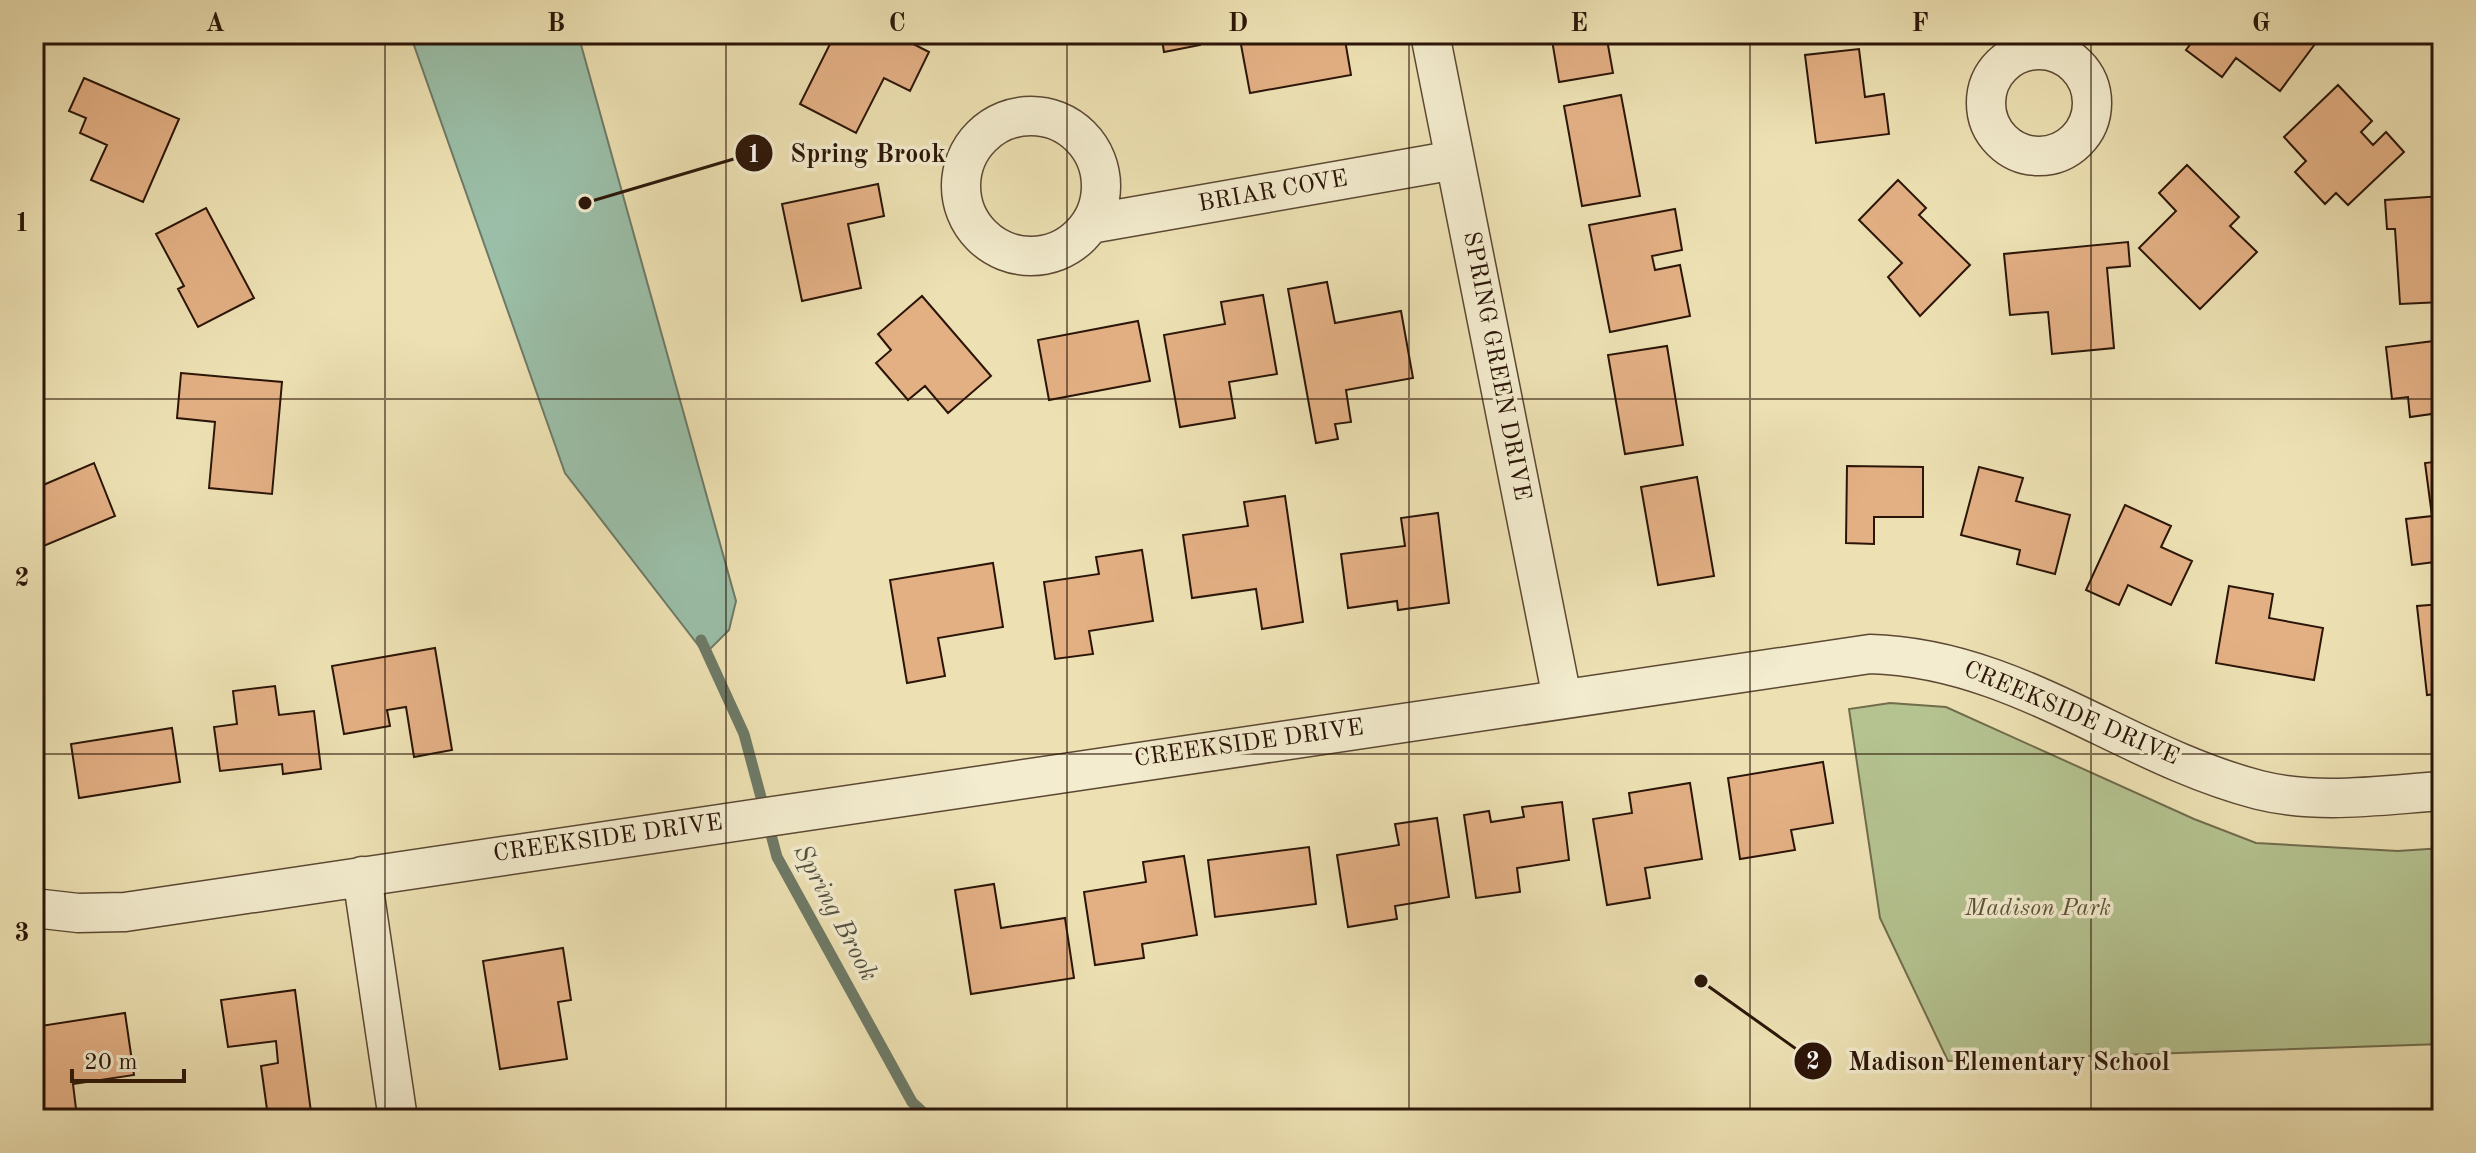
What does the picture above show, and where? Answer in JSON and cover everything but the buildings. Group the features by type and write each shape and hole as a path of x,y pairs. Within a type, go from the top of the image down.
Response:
{"street":[{"name":"SPRING GREEN DRIVE","path":"1430,34 1562,698"},
{"name":"BRIAR COVE","path":"1090,224 1455,160"},
{"name":"CREEKSIDE DRIVE","path":"34,908 78,913 125,912 1839,656 1909,655 1951,663 2002,680 2185,764 2264,791 2330,799 2442,791"},
{"path":"362,876 398,1119"}],"green space":[{"name":"Madison Park","path":"1890,703 1946,707 2194,819 2256,843 2398,851 2442,848 2442,1044 1948,1061 1880,918 1849,709"}],"shaded area":[{"path":"410,34 578,34 736,601 729,630 705,654 565,473"}],"waterway":[{"name":"Spring Brook","path":"701,640 744,734 777,857 912,1102 930,1119"}],"place":[{"name":"Spring Brook","path":"585,203"},
{"name":"Madison Elementary School","path":"1701,981"}]}
